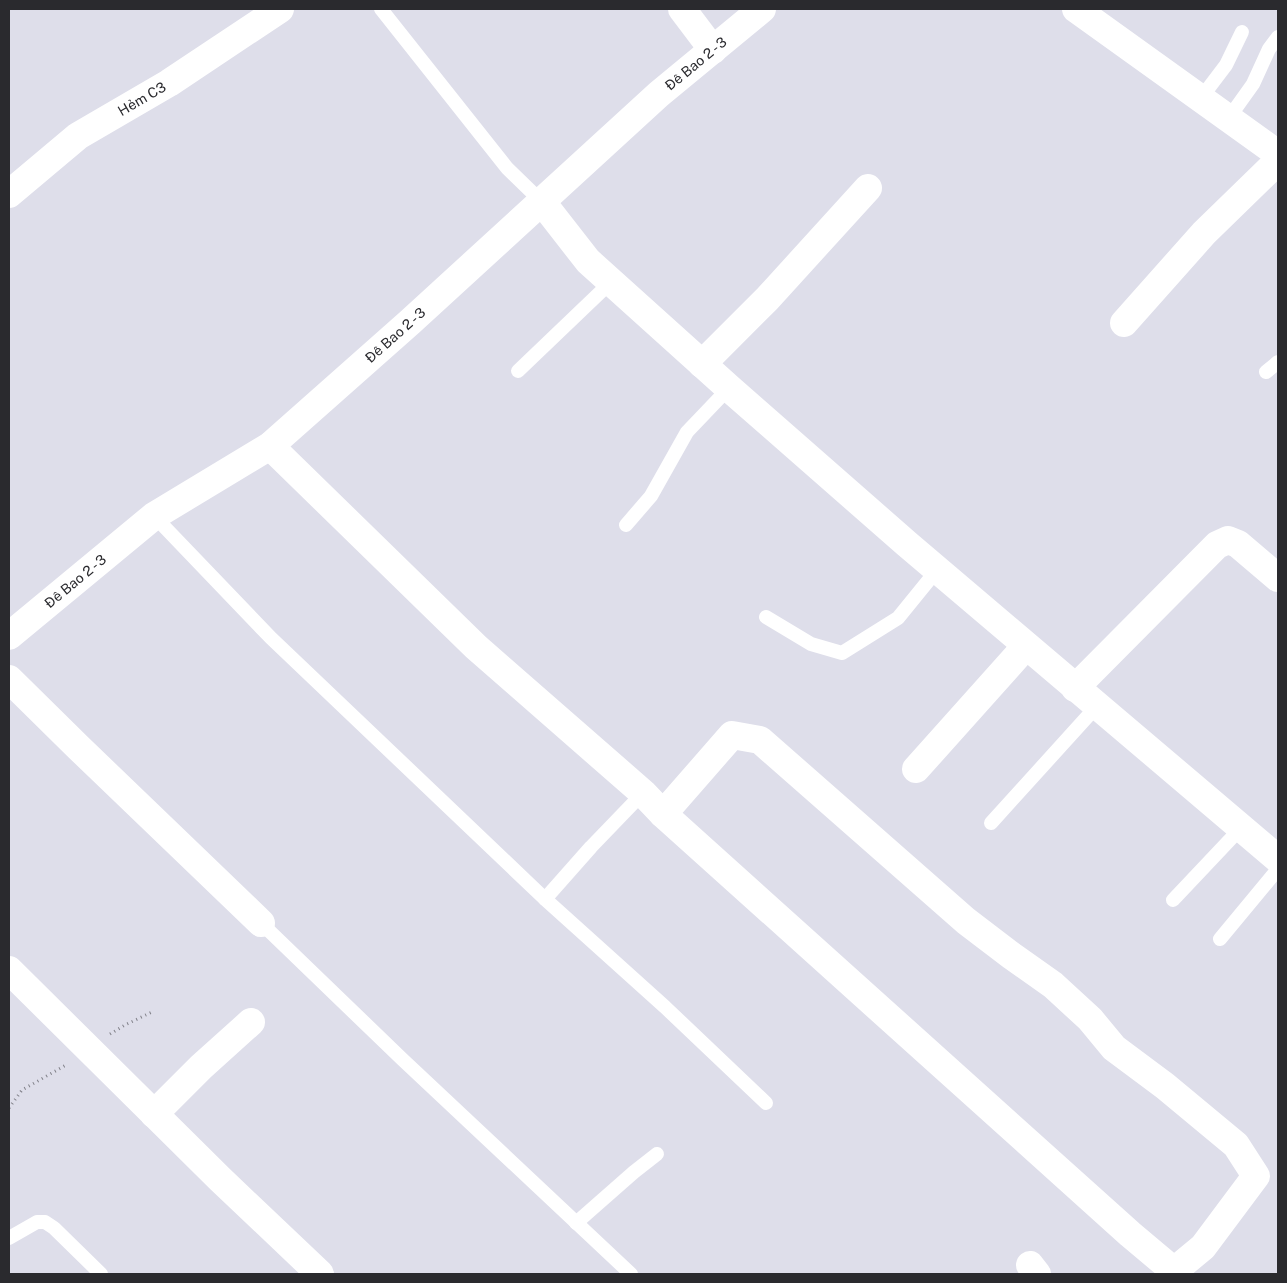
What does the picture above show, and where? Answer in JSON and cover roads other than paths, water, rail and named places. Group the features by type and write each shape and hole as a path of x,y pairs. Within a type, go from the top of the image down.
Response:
{"street":[{"name":"Hẻm C3","path":"9,194 78,136 169,83 280,9"},
{"path":"682,9 713,50"},
{"name":"Đê Bao 2 - 3","path":"9,636 154,516 270,446 410,322 659,94 762,9"},
{"path":"1076,9 1278,154"},
{"path":"1124,323 1204,233 1278,161"},
{"path":"702,364 768,300 868,188"},
{"path":"542,202 588,261 702,364 937,570 1278,859"},
{"path":"270,446 476,647 643,793 664,814 1173,1273 1202,1247 1256,1176 1236,1146 1165,1086 1114,1048 1090,1019 1053,985 966,921 760,740 732,735 664,814"},
{"path":"1075,688 1217,545 1228,540 1238,544 1278,578"},
{"path":"916,769 1026,646"},
{"path":"9,680 261,923"},
{"path":"9,970 220,1179 320,1274"},
{"path":"154,1114 201,1067 251,1022"}],"lane":[{"path":"381,9 507,168 542,202"},
{"path":"1201,98 1226,65 1242,32"},
{"path":"1228,118 1253,84 1269,49 1278,37"},
{"path":"518,371 611,282"},
{"path":"1266,372 1278,362"},
{"path":"626,525 651,496 688,432 729,388"},
{"path":"154,516 271,638 545,899 665,1007 766,1104"},
{"path":"766,617 811,644 842,653 898,618 937,570"},
{"path":"991,823 1097,706"},
{"path":"545,899 591,847 643,793"},
{"path":"1173,900 1241,828"},
{"path":"1220,939 1278,869"},
{"path":"261,923 402,1059 631,1274"},
{"path":"576,1223 657,1154"},
{"path":"9,1238 37,1222 45,1222 54,1228 101,1274"}]}
